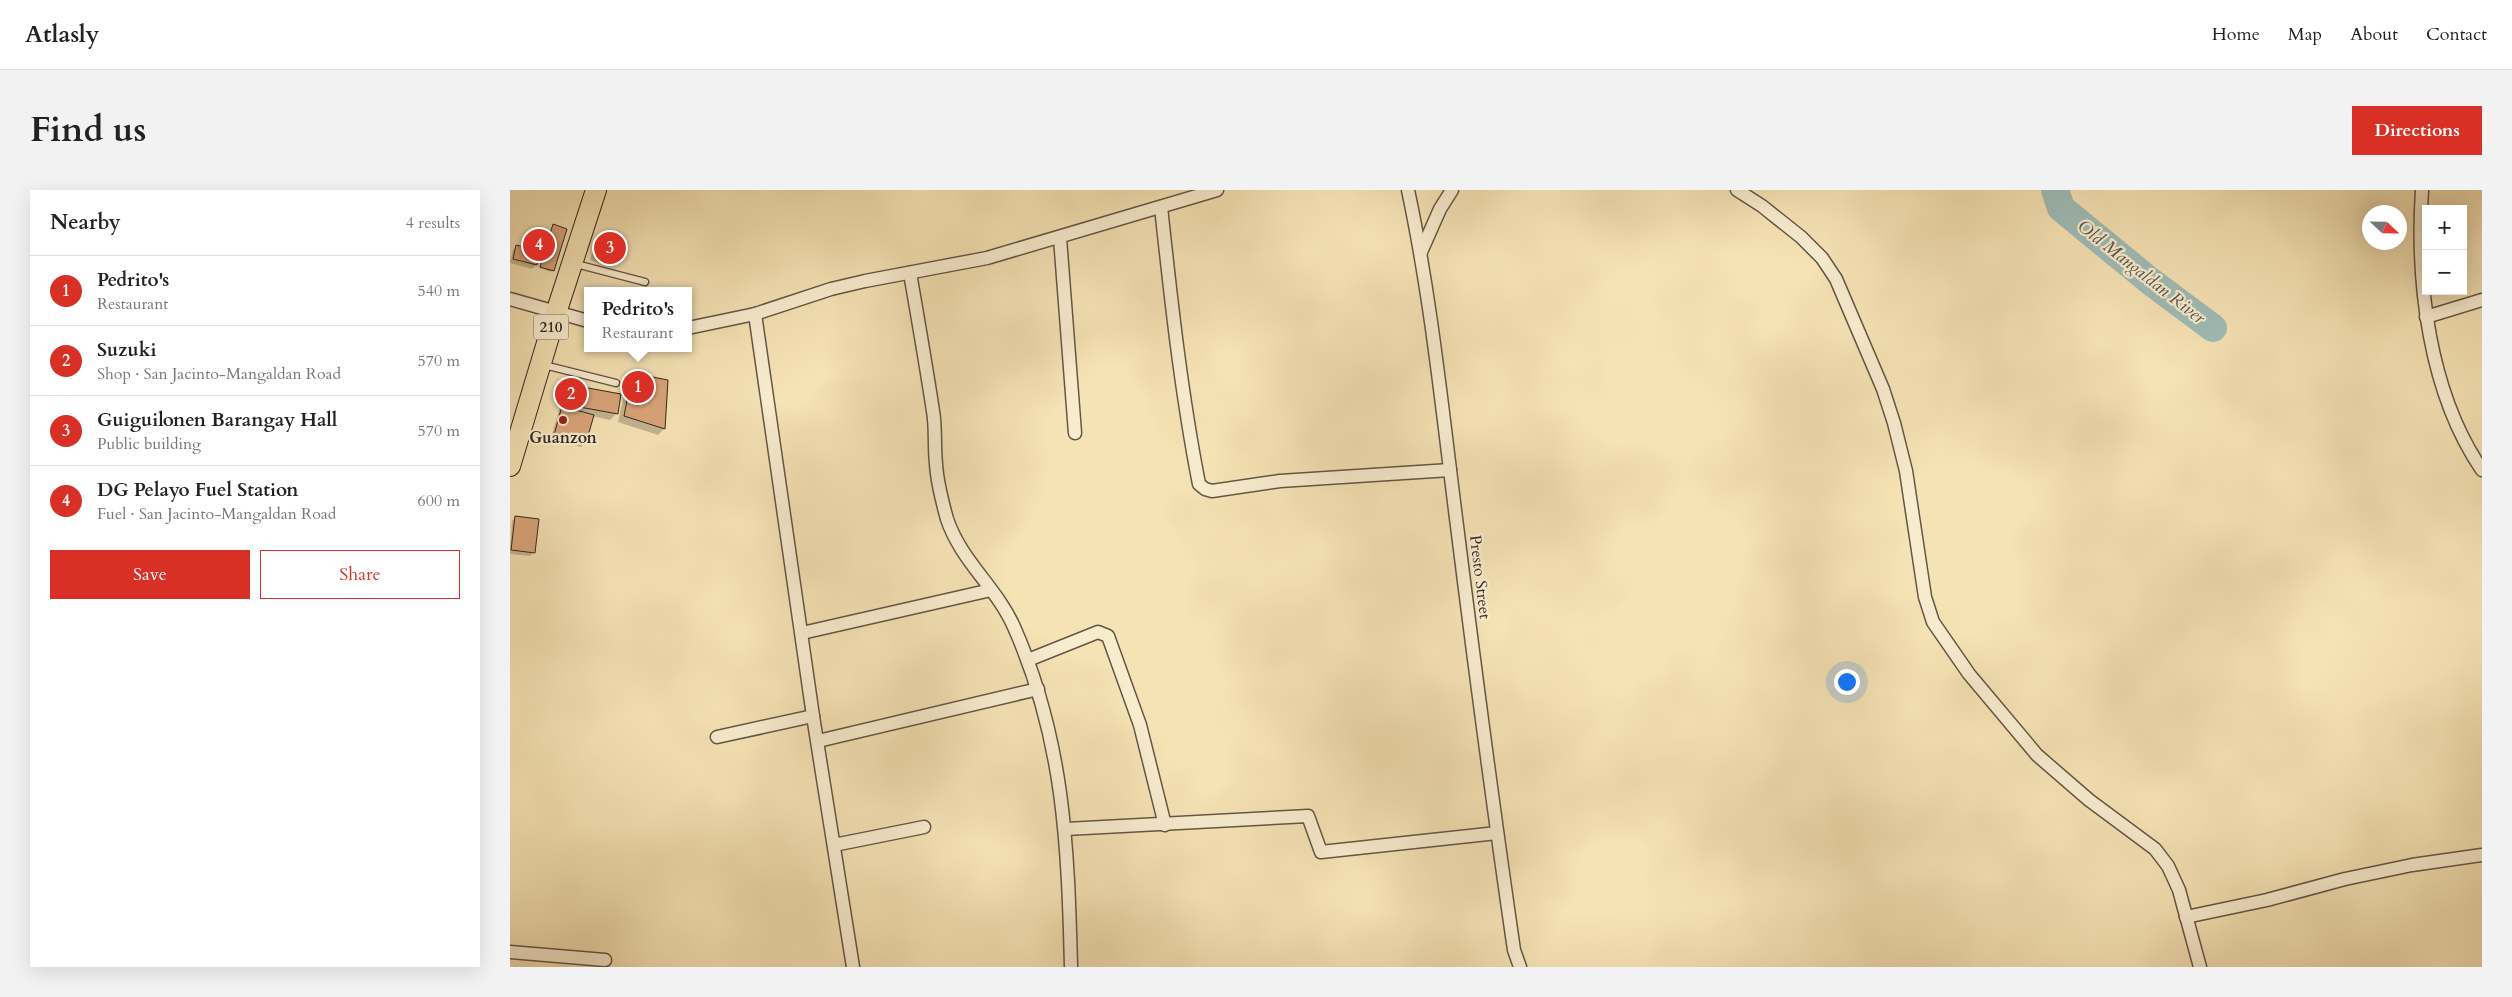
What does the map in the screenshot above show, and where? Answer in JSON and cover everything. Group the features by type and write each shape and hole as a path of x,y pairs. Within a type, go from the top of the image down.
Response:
{"main road":[{"name":"210","path":"510,466 540,364 596,190"}],"street":[{"path":"692,327 755,314 831,290 910,273 948,268 1060,238 1217,190"},
{"name":"Presto Street","path":"1408,190 1421,252 1438,359 1450,470 1497,833 1514,950 1520,967"},
{"path":"1421,252 1440,209 1452,190"},
{"path":"2422,190 2420,239 2426,317 2452,414 2468,450 2482,470"},
{"path":"1740,191 1801,237 1822,258 1836,280 1883,389 1894,423 1906,471 1926,597 1933,622 1969,674 2037,755 2088,800 2155,849 2168,866 2179,890 2200,967"},
{"path":"1161,207 1171,307 1199,484 1202,488 1212,491 1280,480 1450,470"},
{"path":"1060,238 1074,433"},
{"path":"910,273 934,413 936,466 940,492 956,542 991,590 1013,625 1028,660 1049,726 1066,829 1071,967"},
{"path":"510,299 584,320"},
{"path":"2426,317 2482,300"},
{"path":"755,314 813,716 853,967"},
{"path":"802,633 991,590"},
{"path":"1028,660 1098,632 1108,636 1140,725 1165,825"},
{"path":"818,740 1038,689"},
{"path":"717,737 813,716"},
{"path":"1066,829 1308,816 1321,852 1497,833"},
{"path":"834,845 924,827"},
{"path":"2186,917 2267,900 2345,879 2412,865 2482,855"},
{"path":"510,952 605,960"}],"lane":[{"path":"572,263 645,282"},
{"path":"540,364 616,383"}],"building":[{"path":"553,224 567,229 554,271 540,267"},
{"path":"601,238 623,244 618,258 597,251"},
{"path":"516,245 540,251 537,265 513,259"},
{"path":"632,373 668,380 665,429 624,416"},
{"path":"566,384 621,394 618,414 563,404"},
{"path":"562,406 594,415 586,443 554,435"},
{"path":"515,516 539,519 535,553 511,550"}],"waterway":[{"name":"Old Mangaldan River","path":"2055,190 2061,208 2150,281 2213,328"}],"place":[{"name":"DG Pelayo Fuel Station","path":"539,245"},
{"name":"Guiguilonen Barangay Hall","path":"610,248"},
{"name":"Pedrito's","path":"638,387"},
{"name":"Suzuki","path":"571,394"},
{"name":"Guanzon","path":"563,420"}]}
